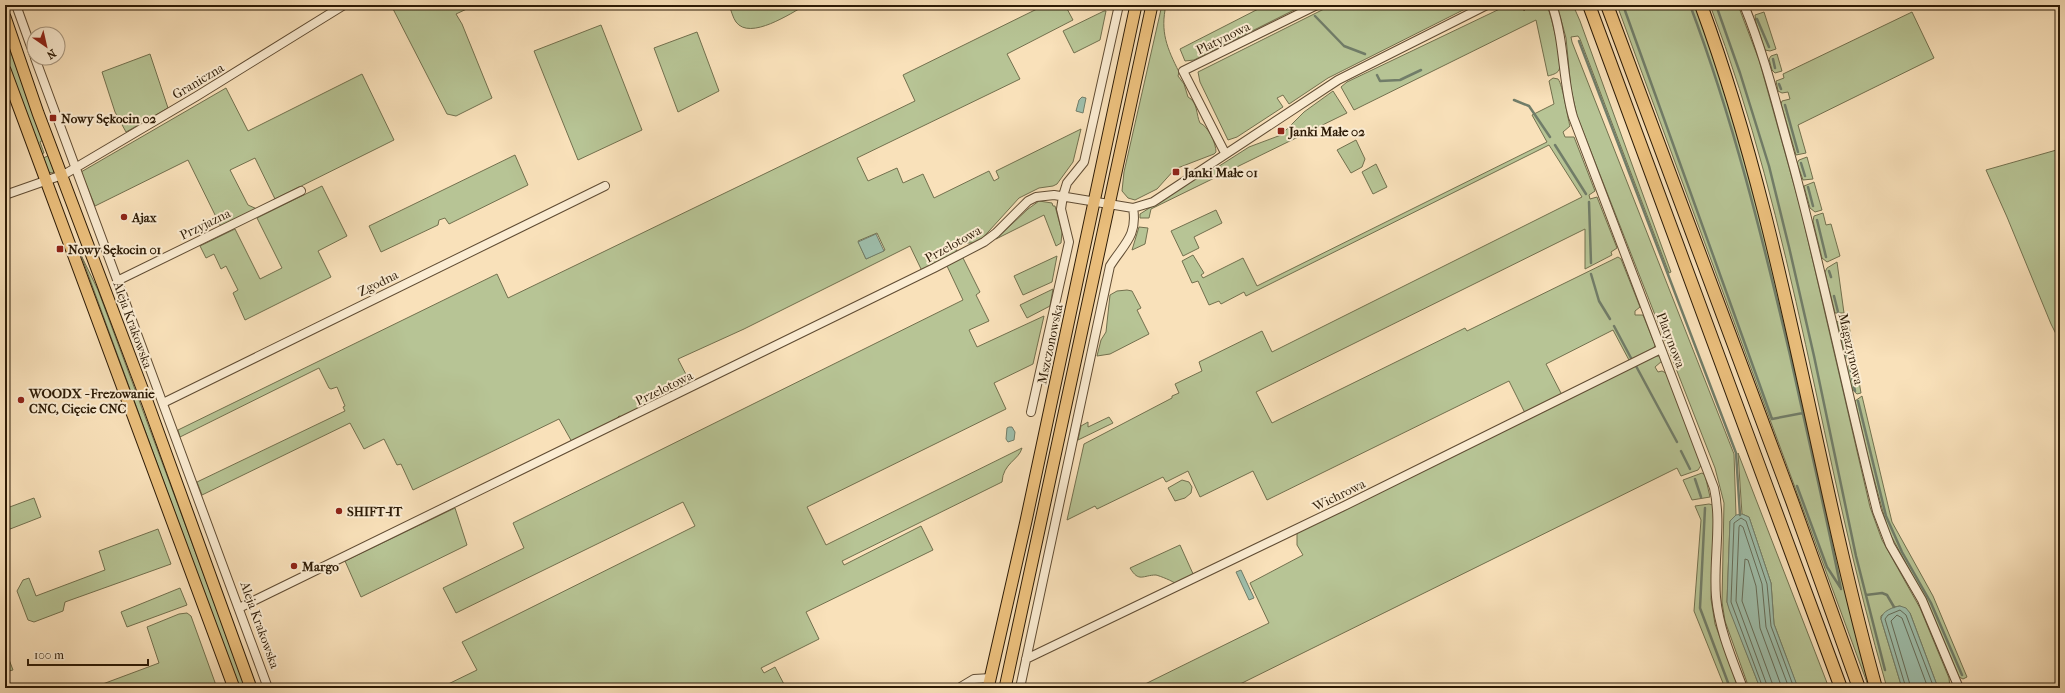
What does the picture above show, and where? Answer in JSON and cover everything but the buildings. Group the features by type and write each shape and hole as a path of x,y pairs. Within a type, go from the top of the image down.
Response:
{"highway":[{"path":"1585,5 1602,43"},
{"path":"1589,5 1841,688"},
{"path":"1607,5 1792,501 1859,688"},
{"path":"1701,5 1741,125 1762,196 1780,269 1847,574 1876,688"}],"main road":[{"name":"Mszczonowska","path":"989,683 1069,322 1093,202 1136,5"},
{"path":"1005,688 1152,5"},
{"name":"Aleja Krakowska","path":"5,17 62,176 251,688"},
{"path":"5,70 234,688"}],"street":[{"path":"16,5 26,33"},
{"name":"Graniczna","path":"5,195 62,176 197,96 344,5"},
{"path":"1031,412 1069,242 1061,209 1063,196 1067,183 1084,162 1119,5"},
{"name":"Platynowa","path":"1225,153 1183,71 1317,5"},
{"path":"1020,688 1110,266 1131,236 1135,219 1133,208 1142,206 1162,196 1225,153 1353,71 1487,5"},
{"name":"Platynowa","path":"1552,5 1562,41 1567,94 1572,117 1714,488 1718,505 1716,583 1719,616 1743,688"},
{"name":"Magazynowa","path":"1744,5 1756,33 1812,234 1877,511 1890,545 1922,600 1959,688"},
{"name":"Aleja Krakowska","path":"38,66 119,280 268,688"},
{"name":"Zgodna","path":"163,403 605,186"},
{"name":"Przyjazna","path":"119,280 301,191"},
{"name":"Przelotowa","path":"239,608 934,268 984,242 996,233 1023,206 1036,197 1044,195 1063,196 1108,205 1133,208"},
{"name":"Wichrowa","path":"1026,660 1661,349"},
{"path":"136,374 150,368"},
{"path":"959,688 974,679 989,683"}],"shaded area":[{"path":"391,5 471,5 471,7 456,14 462,24 492,98 456,116 447,114"},
{"path":"729,5 806,5 771,24 751,28 742,27 736,22"},
{"path":"1038,5 1065,5 1073,20 1007,54 1020,79 857,158 868,181 897,168 903,183 923,174 934,198 989,171 994,181 999,178 996,171 1081,129 1073,162 1057,184 1039,188 1019,198 979,242 963,243 958,246 955,254 922,271 910,246 744,329 678,359 691,384 623,417 619,416 613,422 572,442 559,419 413,490 401,464 397,465 384,439 364,449 350,423 202,495 197,482 345,411 343,407 345,406 337,387 331,389 329,388 319,368 180,437 178,430 497,274 508,298 915,101 903,75 1039,8","holes":["877,233 885,250 866,259 858,241"]},
{"path":"1162,5 1166,5 1164,15 1164,32 1171,55 1179,72 1178,76 1184,84 1188,97 1194,102 1200,123 1211,135 1215,144 1216,152 1175,169 1157,189 1135,200 1128,198 1122,191 1124,172"},
{"path":"1266,5 1304,5 1194,60 1185,61 1180,49"},
{"path":"1332,5 1473,5 1328,78 1289,104 1283,95 1277,98 1283,107 1237,137 1228,140 1200,82 1198,72"},
{"path":"1508,5 1521,5 1524,11 1530,5 1547,5 1554,28 1558,49 1560,65 1557,72 1548,76 1536,20 1354,110 1341,87 1347,82"},
{"path":"1557,5 1573,5 1580,21 1671,272 1669,273 1580,39 1578,36 1571,37 1572,42 1734,454 1736,515 1730,521 1727,602 1760,688 1749,688 1725,621 1722,602 1724,503 1715,468 1577,116 1571,89 1566,38"},
{"path":"1617,5 1696,5 1725,89 1759,208 1869,688"},
{"path":"1710,5 1738,5 1759,60 1801,210 1870,507 1882,540 1920,608 1949,678 1950,688 1938,688 1910,613 1900,606 1894,607 1881,616 1902,688 1887,688 1843,517 1806,345 1764,173 1739,89"},
{"path":"1106,11 1100,40 1074,53 1063,31"},
{"path":"1764,12 1776,49 1770,51 1765,50 1756,23 1755,15"},
{"path":"1912,12 1934,58 1798,125 1806,153 1796,155 1781,104 1782,101 1790,99 1788,92 1782,93 1778,91 1776,81 1784,78 1783,74"},
{"path":"601,25 642,130 578,160 534,51"},
{"path":"697,32 719,91 678,112 654,48"},
{"path":"5,36 43,140 40,142 44,153 41,154 5,55"},
{"path":"150,54 168,108 126,132 115,112 102,72"},
{"path":"1777,54 1782,71 1775,73 1772,70 1769,59 1771,56"},
{"path":"362,74 394,140 275,199 255,158 230,170 248,205 257,209 221,227 188,160 95,206 81,172 226,88 248,131"},
{"path":"1553,78 1558,79 1560,82 1570,126 1563,132 1565,137 1574,137 1595,191 1589,195 1590,199 1597,197 1617,248 1611,252 1612,255 1585,269 1585,229 1256,392 1272,423 1465,328 1467,331 1618,257 1621,259 1640,307 1635,311 1635,315 1643,315 1655,345 1653,350 1630,362 1613,330 1546,364 1562,395 1525,413 1509,381 1267,500 1253,471 1200,497 1188,471 1166,482 1163,477 1097,509 1095,506 1067,520 1084,444 1172,398 1172,396 1179,393 1175,384 1202,371 1199,362 1262,331 1272,352 1582,197 1549,145 1246,296 1244,292 1221,304 1219,301 1209,305 1198,281 1192,283 1182,261 1193,255 1204,273 1201,275 1203,278 1243,258 1257,286 1547,142 1532,115 1554,104 1549,81"},
{"path":"1333,91 1347,113 1151,209 1149,218 1140,218 1140,214 1212,168 1213,170 1249,147 1281,135 1304,112"},
{"path":"1356,140 1365,159 1362,167 1351,173 1337,150"},
{"path":"44,145 54,170 53,173 48,172 43,158 48,156"},
{"path":"2060,149 2060,342 1986,170"},
{"path":"515,155 528,185 449,224 445,218 439,220 438,225 381,252 369,226"},
{"path":"1807,157 1813,179 1803,180 1797,163 1799,160"},
{"path":"1376,164 1387,187 1373,194 1362,172"},
{"path":"1814,182 1822,210 1815,212 1810,208 1804,186"},
{"path":"322,186 347,236 318,251 331,277 245,320 233,293 238,290 226,266 221,269 214,254 206,258 200,246 235,229 260,279 282,268 257,218"},
{"path":"1039,201 1052,203 1053,206 1055,206 1062,232 1061,243 1056,246 1044,215 996,239 1028,209"},
{"path":"1216,210 1222,223 1194,237 1199,248 1183,256 1171,231"},
{"path":"1823,213 1826,225 1831,224 1840,256 1827,262 1822,258 1813,221 1814,216"},
{"path":"1139,227 1148,228 1145,244 1132,250"},
{"path":"81,255 98,290 246,688 239,688"},
{"path":"962,256 980,292 976,295 989,321 969,330 977,347 1044,316 1033,364 994,383 1006,409 807,507 826,545 1022,448 1018,456 1005,470 1002,482 842,561 844,565 921,526 933,550 806,612 819,639 761,668 764,673 775,667 786,688 440,688 477,670 462,642 695,526 683,502 456,613 443,588 524,548 513,523 963,300 947,266 952,261"},
{"path":"1057,256 1052,282 1023,295 1014,276"},
{"path":"1837,262 1844,313 1835,313 1825,272 1827,268"},
{"path":"1053,289 1050,306 1027,318 1020,305"},
{"path":"1117,291 1132,291 1141,308 1137,310 1149,334 1110,354 1097,356 1101,340 1106,332 1110,295"},
{"path":"1845,317 1849,326 1855,358 1845,358 1837,322"},
{"path":"1655,356 1660,356 1662,361 1655,367 1658,372 1662,371 1666,373 1702,464 1698,470 1681,476 1677,468 1232,688 1137,688 1269,623 1250,583 1303,555 1297,545 1297,531"},
{"path":"1849,364 1856,364 1861,393 1857,394 1851,385 1848,375"},
{"path":"1862,396 1892,522 1933,596 1967,677 1963,679 1959,677 1929,606 1888,530 1868,457 1855,401"},
{"path":"1109,417 1113,423 1078,440 1081,426 1088,422 1088,427"},
{"path":"1738,453 1829,688 1798,688 1797,686 1774,624 1771,583 1749,517 1742,514"},
{"path":"1702,473 1705,475 1710,497 1692,500 1683,480"},
{"path":"1182,480 1189,482 1192,487 1191,493 1185,498 1175,501 1168,488"},
{"path":"34,498 41,517 5,531 5,504 7,508"},
{"path":"1709,504 1713,505 1714,511 1711,599 1715,624 1739,688 1725,688 1694,611 1701,520 1695,506"},
{"path":"455,508 467,545 361,597 345,561"},
{"path":"158,529 171,564 65,602 63,611 34,622 28,620 17,591 23,580 29,578 36,596 105,570 99,551"},
{"path":"1180,545 1194,576 1176,584 1156,575 1139,577 1133,573 1130,568"},
{"path":"180,588 187,605 127,627 121,612"},
{"path":"187,613 191,616 217,688 92,688 159,663 147,627 179,614"},
{"path":"5,649 13,670 5,672"}],"water":[{"path":"1082,97 1086,98 1083,113 1076,111 1079,100"},
{"path":"876,234 884,251 866,259 858,242"},
{"path":"1012,427 1015,432 1014,440 1008,442 1006,439 1007,428"},
{"path":"1742,514 1749,517 1771,583 1774,624 1798,688 1760,688 1729,609 1727,602 1730,521 1736,515"},
{"path":"1241,570 1254,598 1249,600 1236,572"},
{"path":"1900,606 1906,608 1910,613 1938,688 1902,688 1881,619 1883,614 1891,608"}],"waterway":[{"path":"1623,5 1772,419 1803,413"},
{"path":"1690,5 1720,91 1746,178 1769,266 1841,589"},
{"path":"1716,5 1740,73 1769,166 1814,356 1856,556 1885,670"},
{"path":"1315,16 1344,46 1365,54"},
{"path":"1757,19 1769,47"},
{"path":"1579,41 1736,453 1740,515"},
{"path":"1773,59 1775,68"},
{"path":"1377,75 1380,81 1400,80 1421,70"},
{"path":"1779,84 1781,89"},
{"path":"1514,100 1529,106 1550,137"},
{"path":"1785,105 1798,152"},
{"path":"1555,145 1586,194"},
{"path":"1801,163 1805,176"},
{"path":"1808,187 1813,206"},
{"path":"1589,202 1591,263"},
{"path":"1817,220 1826,257"},
{"path":"1829,271 1831,277"},
{"path":"1591,274 1599,301 1610,319"},
{"path":"1834,296 1838,312"},
{"path":"1840,323 1847,357"},
{"path":"1614,326 1631,358"},
{"path":"1636,366 1677,442"},
{"path":"1850,367 1855,391"},
{"path":"1858,401 1886,516 1902,552 1931,603 1962,675"},
{"path":"1681,451 1690,469"},
{"path":"1695,479 1701,497"},
{"path":"1797,486 1827,567 1840,587"},
{"path":"1705,508 1700,608 1730,688"},
{"path":"1866,595 1882,593 1887,595 1894,607"}],"place":[{"name":"Nowy Sękocin 02","path":"53,118"},
{"name":"Janki Małe 02","path":"1281,131"},
{"name":"Janki Małe 01","path":"1176,172"},
{"name":"Ajax","path":"124,217"},
{"name":"Nowy Sękocin 01","path":"60,249"},
{"name":"WOODX - Frezowanie CNC, Cięcie CNC","path":"21,400"},
{"name":"SHIFT-IT","path":"339,511"},
{"name":"Margo","path":"294,566"}]}
